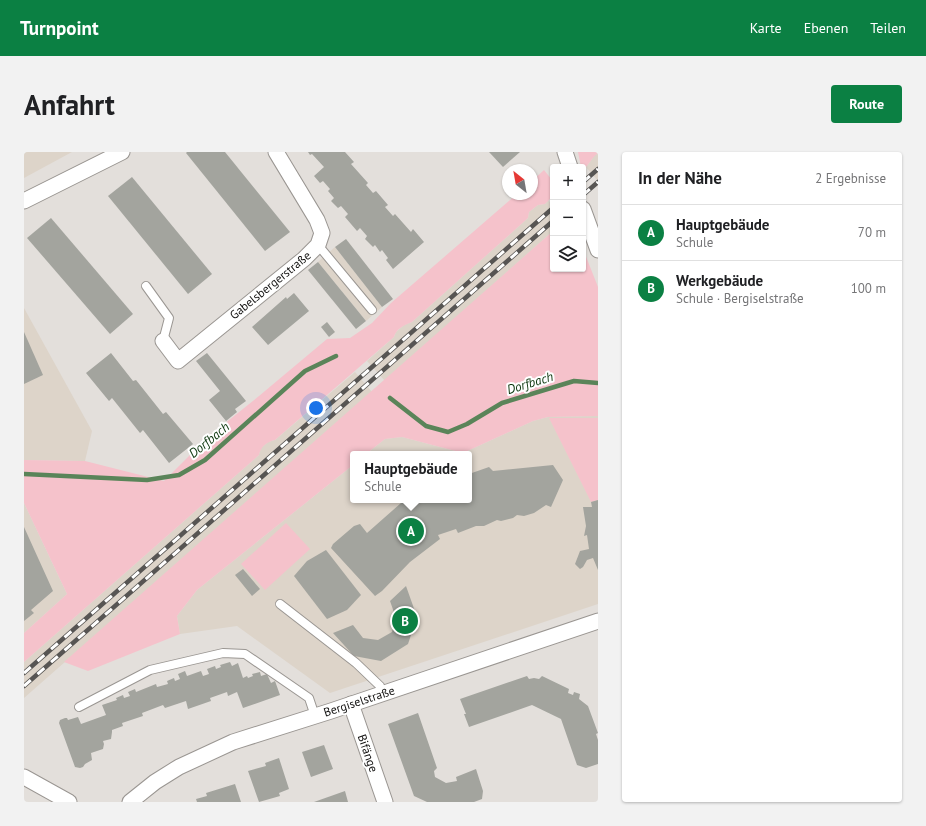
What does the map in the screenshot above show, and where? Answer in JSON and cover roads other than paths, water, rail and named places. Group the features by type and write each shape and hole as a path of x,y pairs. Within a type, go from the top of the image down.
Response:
{"street":[{"path":"24,201 122,152"},
{"name":"Gabelsbergerstraße","path":"163,341 178,361 304,259 318,245 322,233 317,220 276,152"},
{"path":"565,152 569,164"},
{"path":"586,217 598,250"},
{"name":"Bergiselstraße","path":"130,802 155,782 186,764 233,742 598,621"},
{"name":"Bifänge","path":"351,704 385,802"},
{"path":"24,777 69,802"}],"lane":[{"path":"318,245 372,310"},
{"path":"146,286 168,318 163,341"},
{"path":"280,604 356,663 380,686 383,693"},
{"path":"79,707 150,670 224,653 245,654 309,698 315,716"}],"waterway":[{"name":"Dorfbach","path":"24,474 147,480 179,475 205,460 305,371 336,356"},
{"name":"Dorfbach","path":"390,398 426,426 448,432 467,424 502,403 574,381 598,383"}],"railway":[{"path":"586,179 598,169"},
{"path":"586,192 598,182"},
{"path":"24,673 550,211"},
{"path":"24,686 550,224"}],"place":[{"name":"Hauptgebäude","path":"411,531"},
{"name":"Werkgebäude","path":"405,621"}]}
